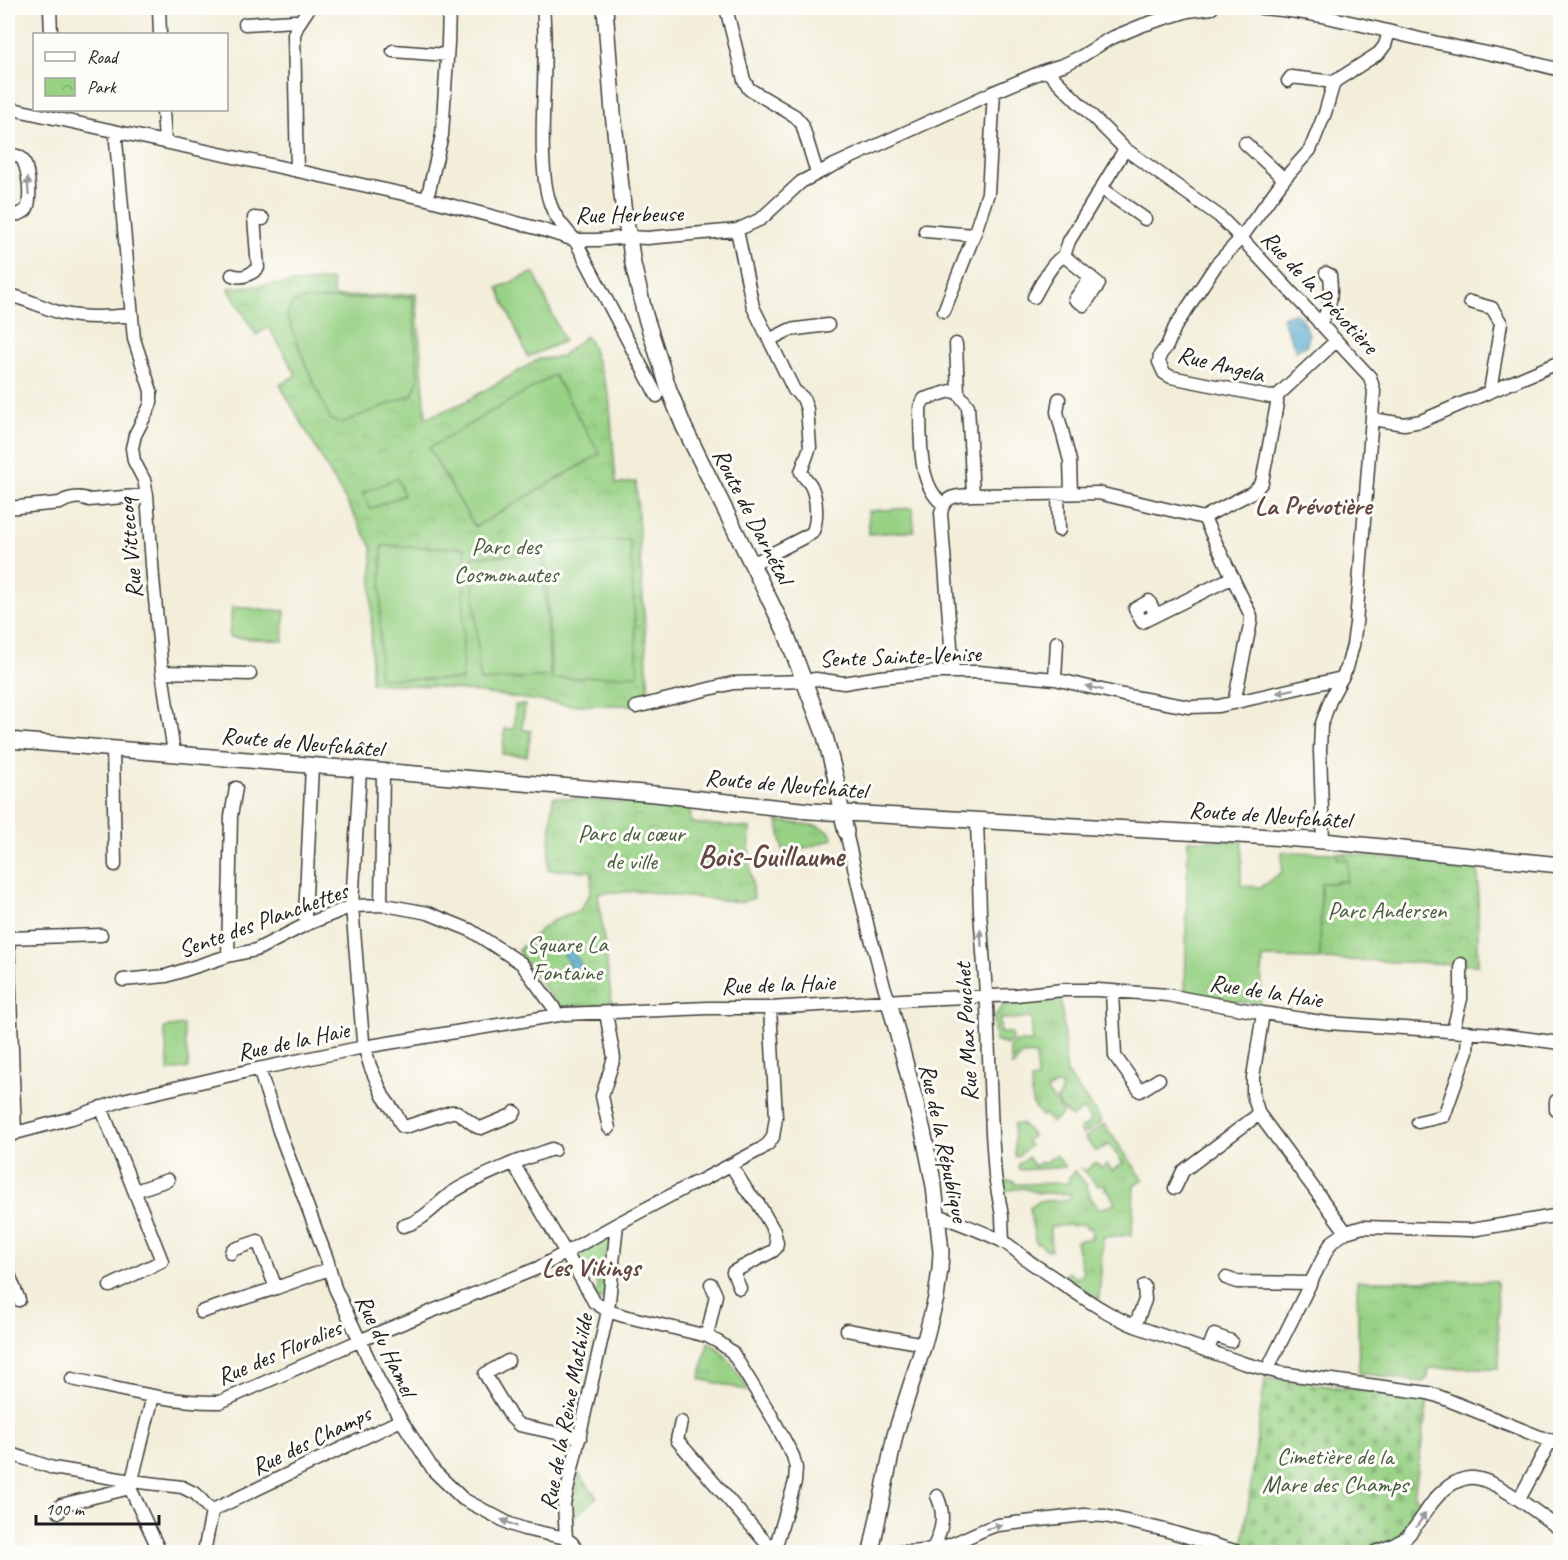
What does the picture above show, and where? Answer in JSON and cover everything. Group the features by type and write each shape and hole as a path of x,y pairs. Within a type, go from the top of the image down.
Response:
{"main road":[{"name":"Route de Darnétal","path":"605,8 624,214 642,305 669,390 684,427 782,623 805,681 825,736 842,813"},
{"name":"Route de Darnétal","path":"614,8 623,128 632,204 630,237"},
{"name":"Route de Neufchâtel","path":"8,740 655,794 810,811 1323,841 1560,865"},
{"name":"Rue de la République","path":"842,813 846,832"},
{"name":"Rue de la République","path":"871,1552 895,1435 936,1298 941,1246 934,1186 923,1128 889,1000"}],"street":[{"path":"50,8 51,33"},
{"path":"159,8 160,33"},
{"path":"297,171 294,34 309,8"},
{"path":"427,199 442,135 449,8"},
{"path":"543,8 546,43 542,136 546,185 552,209 575,240 657,396"},
{"path":"726,8 744,80 749,89 795,116 802,124 817,173"},
{"name":"Rue Herbeuse","path":"8,108 55,114 117,132 427,199 575,240 648,238 737,230 761,219 801,182 817,173 994,92 1063,65 1109,39 1143,25 1188,11 1212,8"},
{"path":"1261,8 1300,9 1389,32 1534,62 1560,70"},
{"path":"245,24 295,21 299,23"},
{"path":"1241,238 1284,179 1310,150 1334,82 1379,52 1385,45 1389,32"},
{"path":"393,51 447,55"},
{"name":"Rue de la Prévotière","path":"1046,70 1125,149 1219,216 1370,377 1374,391 1356,622 1347,668 1331,698 1322,726 1320,750 1323,841"},
{"path":"1288,81 1291,77 1334,82"},
{"path":"944,311 988,193 994,92"},
{"path":"163,111 165,142"},
{"name":"Rue Vittecoq","path":"117,132 134,339 151,391 151,402 135,435 132,448 134,461 144,480 147,495 162,672 174,753"},
{"path":"1245,143 1284,179"},
{"path":"1064,256 1069,241 1125,149"},
{"path":"8,154 21,158 25,163 29,203 22,213 8,215"},
{"path":"1101,188 1145,219"},
{"path":"540,229 550,218 552,209"},
{"path":"232,275 235,277 249,276 258,268 254,218 263,219"},
{"path":"737,230 753,308 794,390 803,398 807,409 810,447 801,472 814,492 816,526 812,533 752,564"},
{"path":"924,231 974,235"},
{"name":"Rue Angela","path":"1241,238 1216,265 1175,327 1167,346 1160,355 1159,362 1164,373 1270,397 1277,396 1340,345"},
{"path":"1064,256 1091,277"},
{"path":"1034,297 1058,258 1064,256"},
{"path":"1320,323 1328,313 1331,290 1330,275 1326,273"},
{"path":"8,295 61,313 99,317 132,315"},
{"path":"1470,302 1492,308 1501,323 1490,392"},
{"path":"769,340 789,330 828,325"},
{"path":"956,344 958,393 968,406 973,495"},
{"path":"1372,419 1404,424 1421,421 1560,362"},
{"path":"943,504 935,496 923,470 920,407 924,399 951,391 958,393"},
{"path":"1204,519 1253,492 1262,482 1277,396"},
{"path":"1059,399 1057,412 1070,461 1071,493"},
{"path":"953,672 941,513 943,504 956,496 1098,493 1204,519 1251,616 1234,703"},
{"path":"1058,494 1059,530"},
{"path":"8,508 60,503 83,497 90,500 147,495"},
{"path":"1156,615 1233,577"},
{"path":"1055,679 1057,642"},
{"path":"162,672 250,674"},
{"name":"Sente Sainte-Venise","path":"636,707 733,683 820,680 844,682 938,672 1055,679 1189,707 1219,706 1342,678"},
{"path":"113,748 115,865"},
{"path":"305,917 312,766"},
{"path":"360,770 352,906 364,1047 383,1096 402,1126 405,1127 457,1112 481,1128 512,1115 514,1112"},
{"path":"381,905 383,772"},
{"path":"228,956 231,816 236,788"},
{"name":"Rue Max Pouchet","path":"976,820 992,1133 995,1176 1004,1233 1003,1242"},
{"name":"Rue de la République","path":"846,832 869,932 889,1000"},
{"name":"Sente des Planchettes","path":"123,980 166,976 228,956 256,950 305,925 352,906 381,905 428,913 470,930 521,963 554,1008 556,1015"},
{"path":"11,1135 8,938 101,935"},
{"path":"1454,1030 1461,999 1461,964"},
{"name":"Rue de la Haie","path":"11,1135 72,1118 123,1100 364,1047 556,1015 606,1012 715,1007 770,1008 1063,990 1112,991 1167,995 1328,1023 1454,1030 1560,1043"},
{"path":"1112,991 1115,1056 1140,1091 1159,1079"},
{"name":"Rue des Floralies","path":"72,1379 153,1396 195,1402 220,1402 361,1340 530,1272 768,1144 773,1137 776,1117 770,1008"},
{"path":"606,1012 614,1058 602,1096 609,1128"},
{"path":"1263,1013 1253,1077 1253,1095 1259,1114 1346,1232"},
{"path":"1418,1122 1444,1116 1467,1051 1468,1032"},
{"name":"Rue du Hamel","path":"259,1069 279,1131 327,1258 335,1288 400,1420 434,1470 463,1499 517,1527 566,1538"},
{"path":"101,1107 162,1261 110,1286"},
{"path":"1175,1188 1183,1171 1259,1114"},
{"path":"403,1226 415,1223 453,1193 479,1178 513,1163 554,1150"},
{"path":"513,1163 594,1302 624,1317 707,1335 732,1352 741,1365 793,1456 796,1468 795,1482 774,1552"},
{"path":"731,1165 747,1191 758,1203 774,1231 777,1243 773,1251 733,1272 740,1288"},
{"path":"135,1191 168,1180"},
{"path":"938,1215 1003,1242 1092,1304 1134,1326 1267,1370 1428,1393 1555,1440 1522,1494"},
{"path":"1267,1370 1327,1250 1332,1242 1346,1232 1374,1226 1471,1230 1560,1215"},
{"name":"Rue de la Reine Mathilde","path":"566,1538 564,1504 608,1311 617,1224"},
{"path":"231,1253 258,1241 276,1288"},
{"path":"201,1312 329,1269"},
{"path":"8,1272 18,1300"},
{"path":"1226,1278 1237,1282 1310,1283"},
{"path":"707,1335 716,1294 711,1284"},
{"path":"1134,1326 1145,1300 1144,1286"},
{"path":"847,1330 924,1344"},
{"path":"1208,1350 1214,1335 1231,1341"},
{"path":"508,1361 485,1374 511,1417 519,1425 580,1438"},
{"path":"153,1396 131,1485 160,1552"},
{"name":"Rue des Champs","path":"212,1512 223,1504 400,1420"},
{"path":"681,1422 677,1440 774,1552"},
{"path":"8,1453 53,1468 131,1485 189,1490 196,1494 212,1512 204,1552"},
{"path":"1375,1552 1394,1546 1409,1536 1442,1491 1453,1483 1471,1477 1489,1481 1560,1529"},
{"path":"58,1512 61,1505 131,1485"},
{"path":"924,1551 939,1538 943,1524 937,1496"},
{"path":"897,1552 942,1548 998,1525 1084,1515 1105,1516 1165,1530 1238,1552"},
{"path":"566,1538 578,1552"}],"green space":[{"path":"534,272 564,341 528,357 498,288"},
{"name":"Parc des Cosmonautes","path":"332,280 334,297 416,294 426,418 463,403 539,359 560,357 586,336 609,394 616,484 636,482 649,697 633,705 568,705 431,686 371,683 372,547 280,385 296,375 269,327 256,335 228,288"},
{"path":"413,297 418,380 412,395 341,423 331,420 307,368 287,315 291,304 301,300"},
{"path":"554,375 600,454 475,527 429,448"},
{"path":"397,478 404,495 370,509 363,493"},
{"path":"913,508 914,531 869,534 868,511"},
{"path":"630,540 638,675 552,679 545,544"},
{"path":"382,546 465,548 462,680 379,678"},
{"path":"542,553 550,676 480,681 472,557"},
{"path":"232,607 285,611 283,641 229,637"},
{"path":"515,705 525,705 522,729 531,731 527,756 502,754 505,729 514,729"},
{"name":"Parc du cœur de ville","path":"553,797 690,807 691,823 750,828 749,858 754,898 741,902 642,891 598,893 612,1004 559,1007 518,950 555,919 580,910 591,892 592,871 548,870"},
{"path":"778,821 818,826 829,831 833,839 809,847 783,851"},
{"path":"1188,840 1242,841 1241,886 1261,887 1282,872 1282,852 1337,853 1337,859 1348,860 1347,881 1321,883 1320,959 1263,958 1260,1004 1185,997"},
{"name":"Parc Andersen","path":"1337,853 1478,866 1478,965 1320,959 1321,883 1336,883"},
{"path":"1061,997 1067,1074 1102,1121 1083,1135 1080,1130 1091,1121 1083,1109 1071,1118 1065,1112 1056,1100 1060,1097 1062,1086 1055,1085 1047,1091 1063,1114 1051,1123 1045,1114 1042,1116 1032,1103 1031,1080 1037,1079 1036,1055 1023,1055 1012,1066 1009,1047 1015,1042 1033,1042 1031,1018 1000,1019 1000,1033 1011,1033 1012,1040 1006,1045 995,1041 993,1018 1004,1005"},
{"path":"183,1025 189,1068 169,1071 164,1028"},
{"path":"1014,1124 1022,1124 1033,1136 1026,1141 1030,1146 1016,1157 1015,1156"},
{"path":"1104,1124 1143,1179 1134,1186 1132,1235 1103,1237 1099,1300 1064,1276 1068,1272 1077,1278 1083,1273 1076,1241 1090,1238 1092,1236 1091,1227 1086,1228 1085,1224 1050,1227 1051,1251 1039,1243 1036,1244 1029,1208 1039,1201 1070,1200 1070,1194 1039,1193 1023,1188 1004,1191 1002,1181 1014,1181 1015,1184 1068,1183 1069,1177 1075,1171 1087,1185 1092,1202 1096,1203 1098,1209 1110,1206 1115,1203 1108,1190 1105,1190 1105,1184 1097,1185 1080,1167 1085,1171 1095,1163 1101,1168 1107,1164 1112,1171 1123,1163 1109,1144 1095,1151 1085,1138"},
{"path":"1056,1155 1065,1167 1021,1170 1018,1168 1019,1164 1028,1157 1035,1166 1041,1162 1043,1164"},
{"path":"611,1236 606,1295 599,1300 594,1292 599,1288 583,1261 577,1264 573,1257"},
{"path":"1357,1281 1497,1281 1499,1368 1430,1368 1427,1379 1422,1382 1359,1373"},
{"path":"708,1342 726,1357 749,1391 700,1379"},
{"name":"Cimetière de la Mare des Champs","path":"1265,1378 1428,1400 1414,1497 1427,1503 1414,1525 1389,1543 1383,1542 1377,1549 1368,1552 1252,1552 1242,1550"},
{"path":"579,1474 597,1497 570,1521"}],"water":[{"path":"1293,313 1301,317 1309,334 1307,345 1296,351 1282,317"},
{"path":"555,943 574,954 585,973 580,977 569,977 568,963"}],"district":[{"name":"La Prévotière","path":"1313,505"},
{"name":"Bois-Guillaume","path":"771,856"},
{"name":"Les Vikings","path":"591,1267"}],"park label":[{"name":"Square La Fontaine","path":"567,958"}]}
